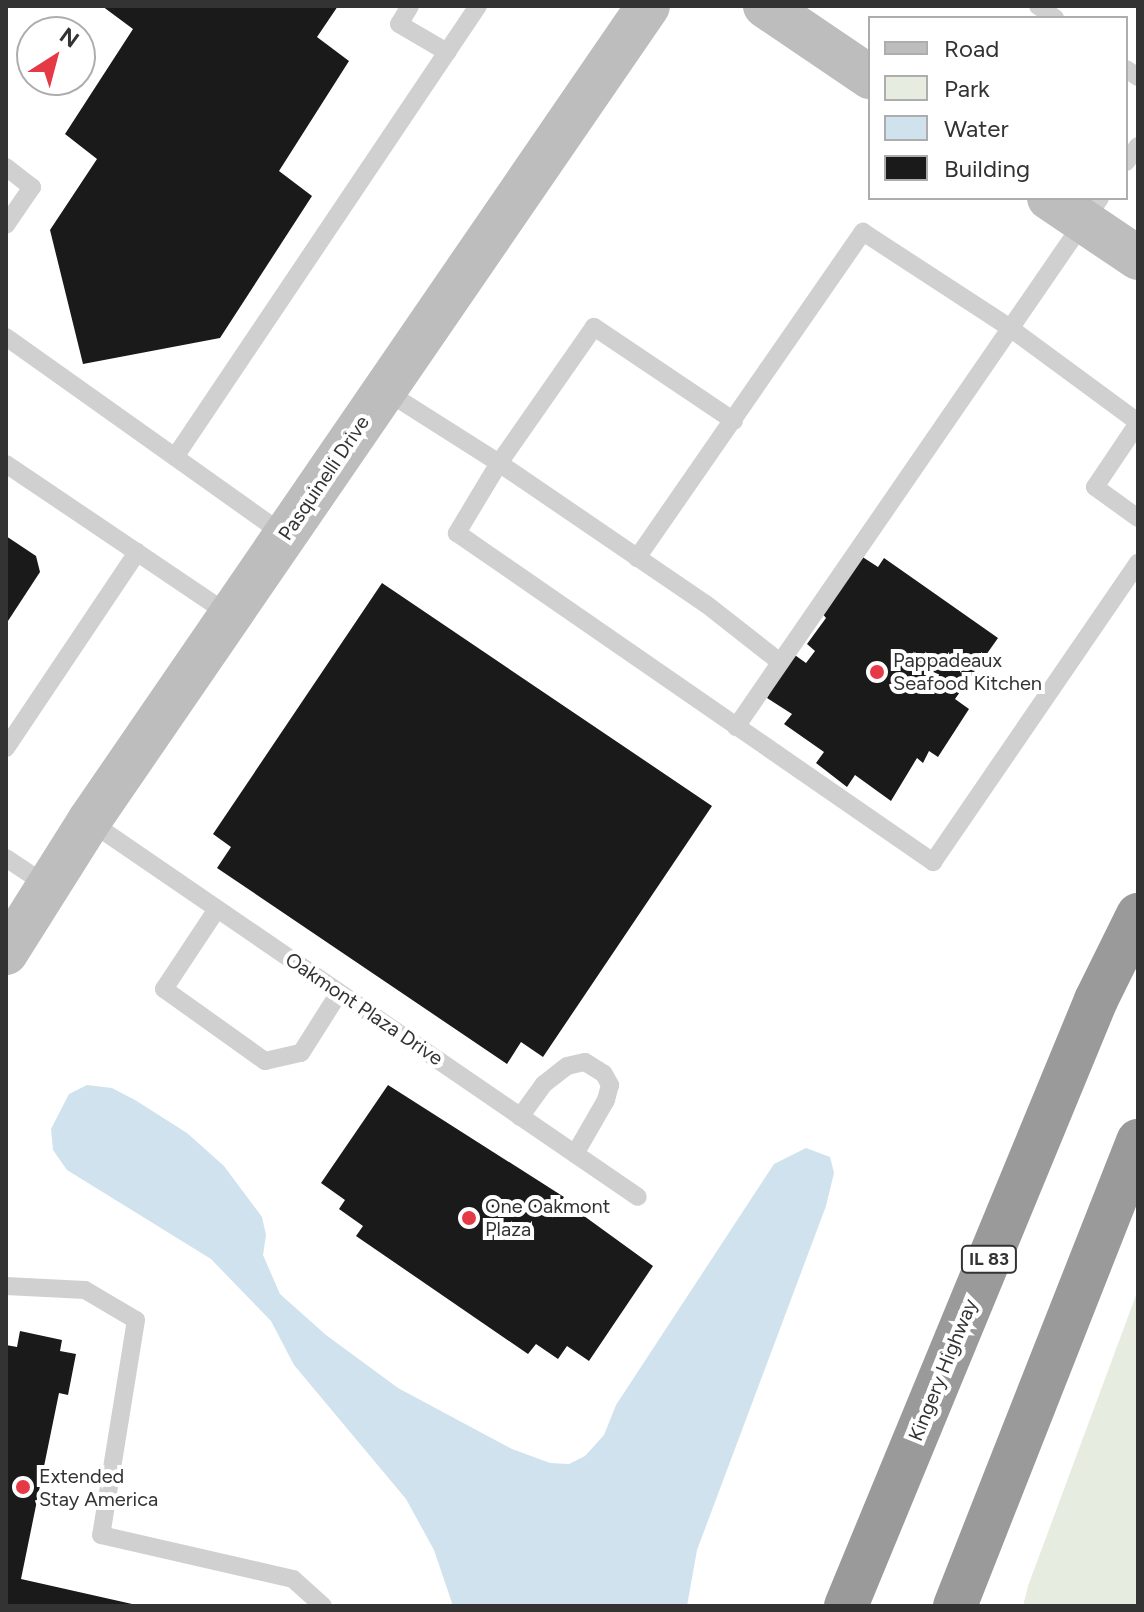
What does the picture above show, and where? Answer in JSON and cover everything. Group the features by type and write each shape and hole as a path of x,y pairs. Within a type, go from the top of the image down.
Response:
{"highway":[{"name":"Kingery Highway","path":"846,1606 1096,1000 1138,915"},
{"path":"955,1606 1138,1141"}],"street":[{"name":"Pasquinelli Drive","path":"6,953 89,821 648,6"},
{"path":"765,6 868,76"},
{"path":"1077,206 1138,258"}],"lane":[{"path":"410,6 399,24 447,52"},
{"path":"175,457 478,6"},
{"path":"6,167 32,187 6,225"},
{"path":"736,727 1010,328 1077,206"},
{"path":"637,558 863,232 1010,328 1138,422 1095,487 1138,518"},
{"path":"734,421 594,327 499,463 457,533 933,862 1138,563"},
{"path":"6,337 285,535"},
{"path":"384,390 499,463 706,604 780,662"},
{"path":"6,464 230,615"},
{"path":"6,748 137,552"},
{"name":"Oakmont Plaza Drive","path":"89,821 638,1197"},
{"path":"6,858 48,886"},
{"path":"217,909 164,989 265,1061 301,1053 339,993"},
{"path":"520,1117 544,1084 567,1066 585,1062 604,1074 610,1085 606,1100 575,1154"},
{"path":"6,1286 85,1290 136,1320 101,1535 293,1579 323,1606"}],"green space":[{"path":"1138,1290 1138,1606 1023,1606 1028,1586"}],"water":[{"path":"87,1085 112,1088 135,1100 187,1133 224,1166 262,1217 266,1235 263,1255 280,1294 326,1335 398,1388 512,1449 550,1463 569,1464 585,1456 604,1435 616,1405 774,1164 806,1148 830,1157 834,1173 826,1206 697,1550 687,1606 453,1606 434,1550 406,1499 294,1365 271,1321 211,1259 67,1170 53,1150 51,1129 69,1094"}],"building":[{"path":"102,6 338,6 317,37 349,61 279,171 312,196 220,338 83,364 50,230 97,159 65,134 90,96 96,96 96,86 133,29"},
{"path":"6,536 36,556 40,572 6,624"},
{"name":"Pappadeaux Seafood Kitchen","path":"861,556 878,567 884,558 998,638 955,699 969,709 938,757 929,751 923,763 917,758 891,801 855,775 847,787 816,763 824,752 784,724 792,714 767,698 792,653 806,663 815,651 807,644 826,618 822,613"},
{"path":"382,583 712,806 543,1057 521,1042 507,1064 217,868 231,847 213,834"},
{"name":"One Oakmont Plaza","path":"388,1085 564,1197 562,1200 653,1266 589,1361 567,1346 558,1359 536,1344 528,1354 356,1236 363,1226 339,1209 345,1200 321,1183"},
{"name":"Extended Stay America","path":"20,1331 62,1340 60,1351 76,1354 68,1395 59,1393 21,1579 141,1606 6,1606 6,1345 17,1347"}],"place":[{"name":"Pappadeaux Seafood Kitchen","path":"877,672"},
{"name":"One Oakmont Plaza","path":"469,1218"},
{"name":"Extended Stay America","path":"23,1487"}]}
